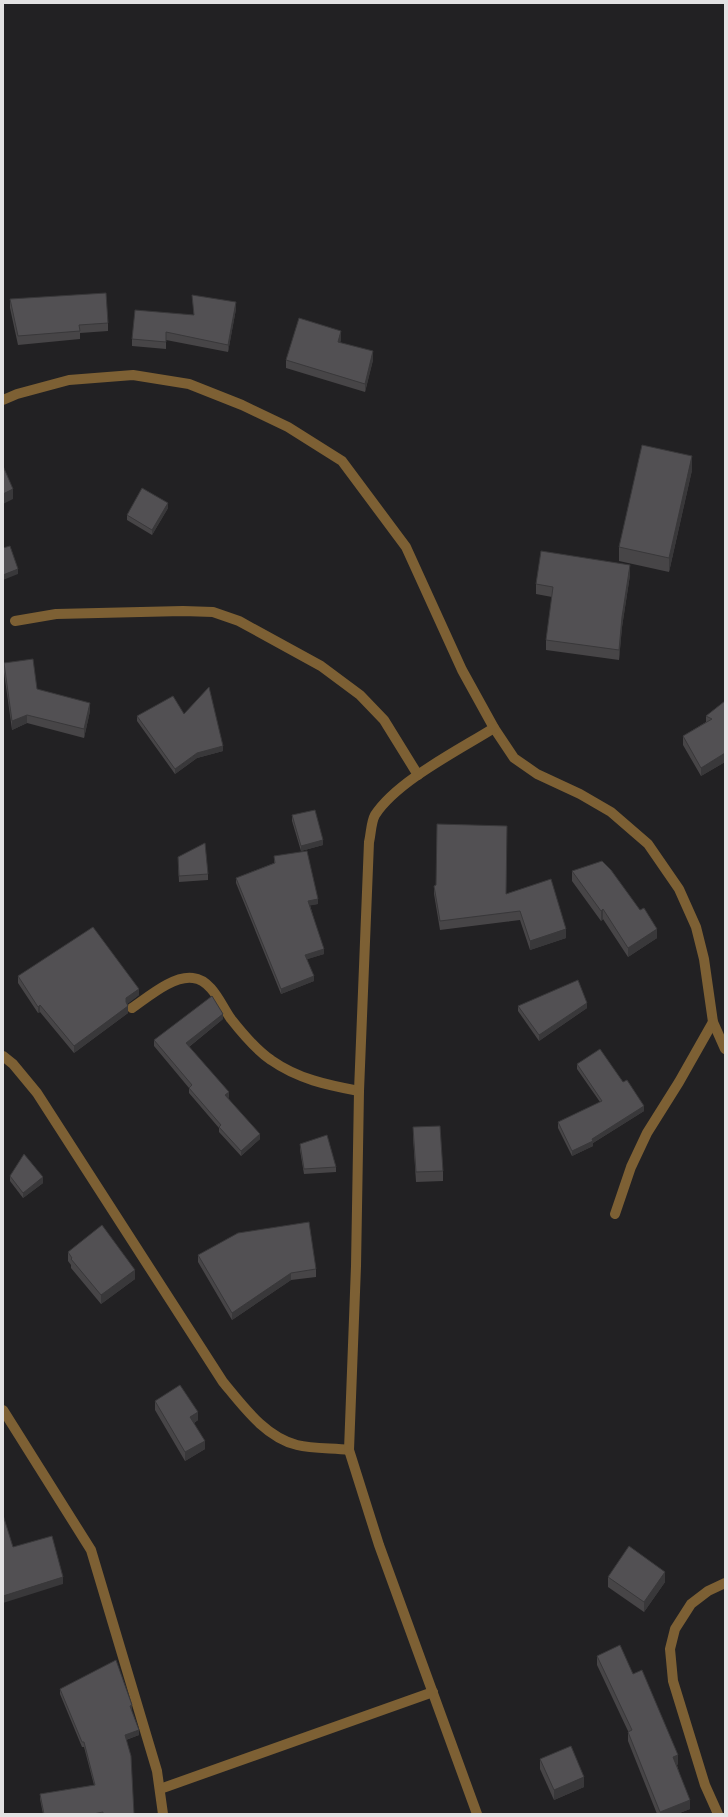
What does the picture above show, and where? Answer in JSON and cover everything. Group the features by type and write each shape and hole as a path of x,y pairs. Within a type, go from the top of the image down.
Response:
{"street":[{"path":"3,400 17,394 62,382 83,379 133,375 189,384 242,405 288,427 342,461 406,547 462,670 494,728 514,758 525,767 580,794 611,812 648,844 679,889 696,927 704,959 713,1022 725,1049"},
{"path":"15,621 56,614 183,611 213,612 239,621 321,666 360,695 384,720 418,776"},
{"path":"477,1814 379,1545 349,1450 356,1266 359,1091 369,842 375,816 390,797 418,776 494,728"},
{"path":"132,1008 173,981 186,977 205,982 231,1019 252,1043 270,1060 298,1076 322,1084 359,1091"},
{"path":"615,1214 631,1167 647,1133 713,1022"},
{"path":"3,1056 13,1064 37,1093 223,1382 249,1413 274,1434 297,1445 349,1450"},
{"path":"3,1410 91,1550 157,1771 163,1814"},
{"path":"718,1814 705,1785 673,1681 670,1649 675,1629 691,1604 708,1591 725,1583"},
{"path":"160,1789 433,1692"}],"building":[{"path":"106,293 108,323 79,325 80,331 18,336 10,299"},
{"path":"192,295 236,302 228,345 166,332 166,342 132,339 135,310 194,315"},
{"path":"299,318 341,331 338,342 373,351 365,384 286,360"},
{"path":"642,445 692,456 669,558 619,547"},
{"path":"3,466 13,489 3,494"},
{"path":"142,488 168,503 152,530 127,515"},
{"path":"10,546 18,569 3,575 3,548"},
{"path":"541,551 630,565 622,617 619,650 546,640 553,587 536,584"},
{"path":"33,659 37,689 90,703 84,729 27,715 12,721 4,663"},
{"path":"209,687 223,746 197,753 175,769 137,716 173,696 184,714"},
{"path":"725,701 725,753 701,768 683,736 712,719 706,716"},
{"path":"315,810 323,840 301,846 292,815"},
{"path":"437,824 507,826 506,894 551,879 566,929 530,941 520,911 440,921 434,886 436,885"},
{"path":"205,843 208,874 179,876 178,857"},
{"path":"307,851 318,899 308,901 324,949 305,955 314,976 281,989 236,878 275,863 274,856"},
{"path":"602,861 611,870 640,910 644,908 657,929 628,948 603,909 601,911 572,871"},
{"path":"93,927 139,989 126,998 128,1006 74,1046 40,1005 38,1007 18,976"},
{"path":"578,980 587,1003 539,1035 518,1006"},
{"path":"212,996 223,1014 186,1043 229,1092 225,1095 260,1134 241,1151 219,1127 221,1125 189,1088 192,1085 154,1040"},
{"path":"600,1049 623,1082 627,1080 644,1106 592,1139 593,1141 572,1151 558,1122 602,1101 577,1064"},
{"path":"440,1126 443,1171 416,1172 413,1127"},
{"path":"327,1135 336,1167 304,1169 300,1144"},
{"path":"24,1154 43,1177 23,1193 10,1176"},
{"path":"309,1222 316,1269 291,1273 232,1313 198,1255 238,1233"},
{"path":"102,1225 135,1270 101,1295 71,1259 72,1258 68,1252"},
{"path":"180,1385 198,1412 190,1417 205,1441 185,1452 155,1401"},
{"path":"3,1515 13,1547 52,1536 63,1577 3,1596"},
{"path":"629,1546 665,1572 644,1602 608,1577"},
{"path":"620,1645 633,1674 642,1670 678,1755 673,1757 690,1800 660,1812 628,1732 632,1730 597,1656"},
{"path":"116,1660 139,1730 125,1735 131,1756 134,1814 103,1814 103,1812 93,1814 44,1814 40,1794 95,1785 84,1742 82,1742 60,1689"},
{"path":"571,1746 584,1777 554,1790 540,1759"}]}
